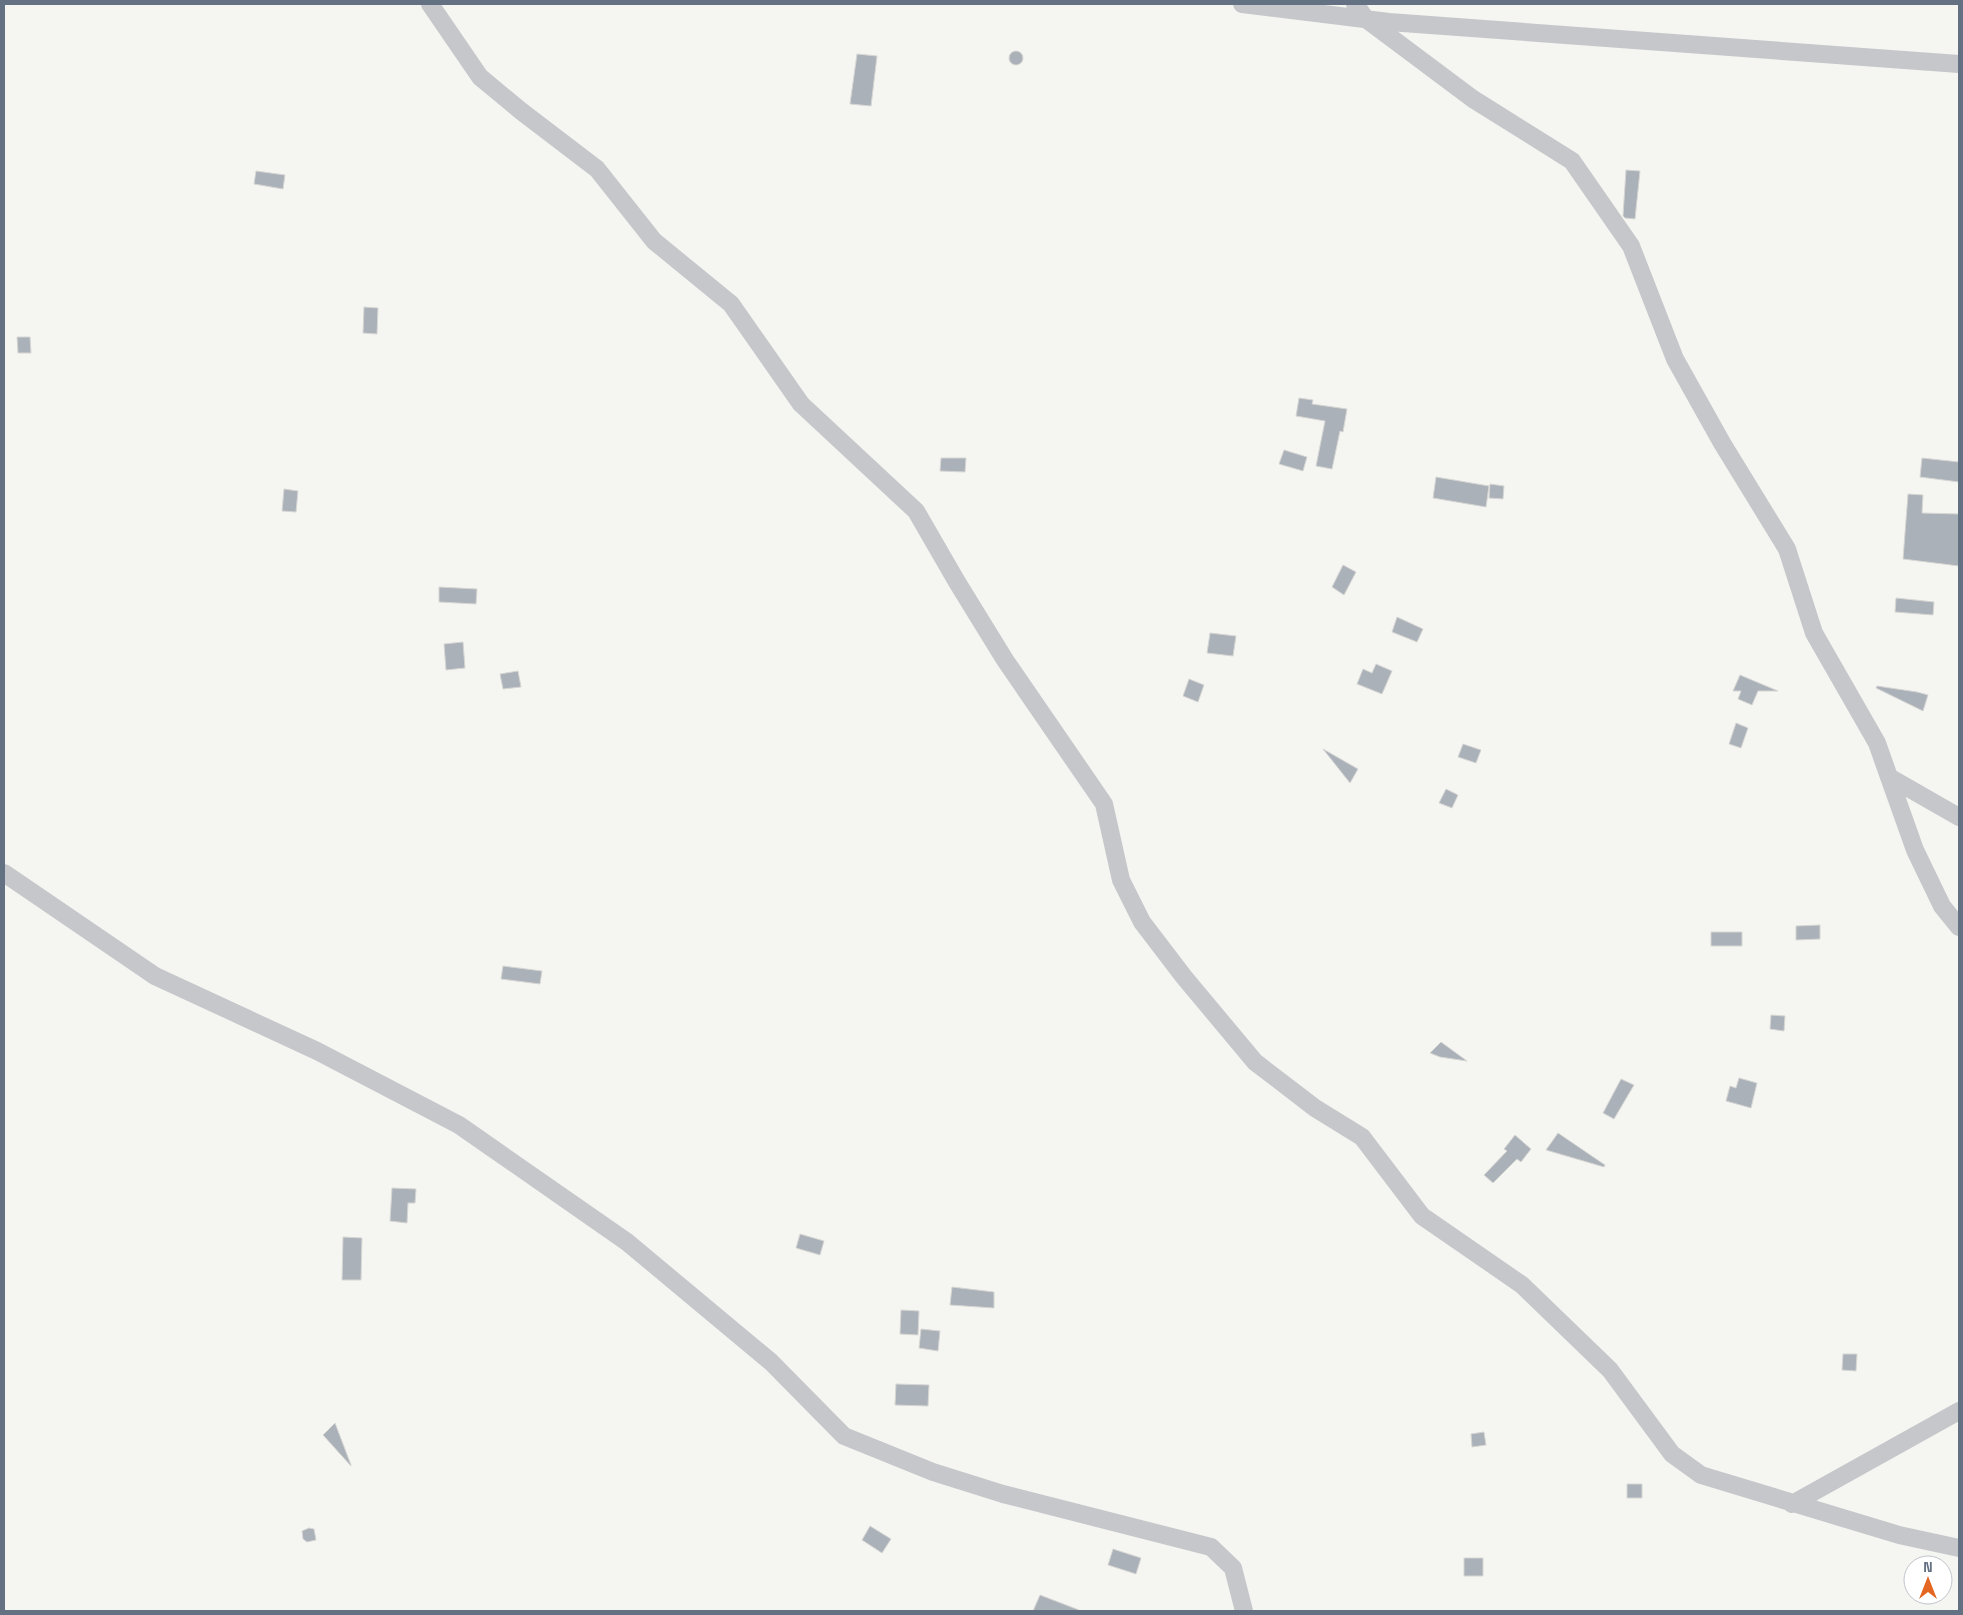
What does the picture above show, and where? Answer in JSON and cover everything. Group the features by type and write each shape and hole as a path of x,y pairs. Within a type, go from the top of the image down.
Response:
{"street":[{"path":"430,4 480,77 597,169 654,241 731,304 801,404 916,511 1005,660 1104,804 1121,880 1142,922 1184,977 1255,1062 1315,1108 1362,1137 1422,1216 1522,1285 1610,1370 1672,1454 1701,1475 1899,1535 1959,1548"},
{"path":"1242,4 1366,19 1959,64"},
{"path":"1355,4 1366,19 1473,99 1572,161 1631,246 1675,359 1722,443 1787,549 1814,633 1877,743 1915,850 1942,906 1959,927"},
{"path":"1889,777 1959,817"},
{"path":"4,873 154,976 317,1051 459,1125 626,1242 770,1362 844,1436 933,1472 994,1491 1211,1547 1233,1568 1244,1611"},
{"path":"1792,1504 1959,1411"}],"building":[{"path":"1013,51 1019,51 1023,58 1019,65 1013,65 1009,61 1009,55"},
{"path":"857,54 877,56 871,106 850,104"},
{"path":"1626,170 1640,171 1635,219 1623,216"},
{"path":"256,171 285,175 283,189 254,184"},
{"path":"364,307 378,308 377,334 363,333"},
{"path":"17,337 30,337 31,353 18,353"},
{"path":"1299,398 1313,400 1312,404 1347,409 1343,432 1340,431 1332,469 1316,466 1325,421 1296,416"},
{"path":"1284,450 1307,457 1303,471 1279,464"},
{"path":"941,458 966,458 965,472 940,471"},
{"path":"1922,458 1959,462 1959,482 1920,477"},
{"path":"1436,477 1489,486 1486,507 1433,498"},
{"path":"1490,484 1504,486 1503,499 1489,498"},
{"path":"284,489 298,491 296,512 282,511"},
{"path":"1908,494 1923,495 1922,513 1959,514 1959,566 1903,559"},
{"path":"1343,565 1356,572 1344,595 1332,587"},
{"path":"439,587 477,589 476,604 439,602"},
{"path":"1896,598 1934,602 1933,615 1895,612"},
{"path":"1397,617 1423,629 1417,642 1392,632"},
{"path":"1210,633 1236,636 1233,656 1207,653"},
{"path":"463,642 465,668 446,670 444,644"},
{"path":"1376,664 1392,671 1382,694 1357,684 1363,669 1372,673"},
{"path":"518,671 521,687 503,689 500,674"},
{"path":"1740,675 1778,691 1758,691 1752,705 1738,699 1741,691 1733,691"},
{"path":"1189,679 1204,685 1198,702 1183,696"},
{"path":"1877,686 1928,695 1923,711 1876,688"},
{"path":"1736,723 1748,728 1741,748 1729,744"},
{"path":"1463,744 1481,750 1476,763 1458,757"},
{"path":"1323,749 1358,769 1350,783"},
{"path":"1446,789 1458,795 1452,808 1439,803"},
{"path":"1820,925 1820,939 1796,940 1796,926"},
{"path":"1711,932 1742,932 1742,946 1711,946"},
{"path":"503,966 542,971 540,984 501,979"},
{"path":"1771,1015 1785,1016 1784,1031 1770,1029"},
{"path":"1441,1042 1467,1061 1440,1057 1430,1053"},
{"path":"1739,1078 1757,1083 1751,1108 1726,1101 1730,1086 1736,1088"},
{"path":"1621,1079 1634,1085 1614,1119 1603,1113"},
{"path":"1558,1133 1605,1165 1604,1167 1546,1150"},
{"path":"1515,1135 1531,1149 1521,1162 1517,1159 1493,1183 1484,1175 1507,1151 1504,1149"},
{"path":"392,1188 416,1189 415,1203 408,1203 407,1223 390,1221"},
{"path":"800,1234 824,1241 820,1255 796,1248"},
{"path":"343,1237 362,1238 361,1280 342,1280"},
{"path":"952,1287 994,1292 994,1308 950,1305"},
{"path":"901,1310 919,1311 918,1335 900,1334"},
{"path":"921,1329 940,1331 938,1351 919,1348"},
{"path":"1843,1354 1857,1354 1856,1371 1842,1370"},
{"path":"896,1384 929,1385 928,1406 895,1405"},
{"path":"335,1423 351,1465 351,1466 323,1435"},
{"path":"1484,1432 1486,1445 1472,1447 1471,1434"},
{"path":"1627,1484 1642,1484 1642,1498 1627,1498"},
{"path":"870,1526 891,1539 882,1553 862,1540"},
{"path":"309,1528 314,1529 316,1540 307,1542 303,1539 302,1531"},
{"path":"1113,1549 1141,1558 1136,1574 1108,1565"},
{"path":"1464,1558 1483,1558 1483,1576 1464,1576"},
{"path":"1040,1595 1079,1610 1033,1611"}]}
